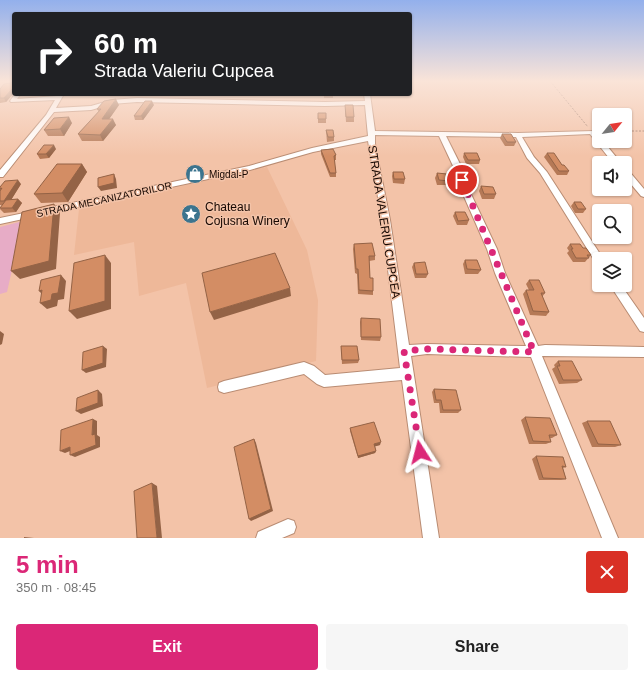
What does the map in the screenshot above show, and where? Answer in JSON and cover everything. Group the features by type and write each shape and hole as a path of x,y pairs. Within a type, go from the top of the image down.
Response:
{"street":[{"path":"0,175 43,124 55,106"},
{"path":"53,110 91,108 98,106"},
{"name":"STRADA VALERIU CUPCEA","path":"369,106 371,136 389,239 404,351 425,483 431,538"},
{"name":"STRADA MECANIZATORILOR","path":"0,221 250,168 312,150 371,136 474,133 518,135 592,132"},
{"path":"442,134 458,168 466,192 492,249 500,274 552,393 610,538"},
{"path":"518,135 531,158 543,172 594,252"},
{"path":"605,148 612,156"},
{"path":"632,180 644,194"},
{"path":"620,292 644,327"},
{"path":"404,351 427,349 534,352 545,350 644,352"},
{"path":"224,388 304,368 309,368 319,379 324,381 408,373"},
{"path":"264,538 288,527"}],"path":[{"path":"572,106 592,132"},
{"path":"632,131 644,131"}],"shaded area":[{"path":"267,167 307,250 318,300 316,361 207,388 186,283 139,296 134,242 74,255 79,209"},
{"path":"23,221 7,292 0,294 0,227"}],"building":[{"path":"100,106 111,106 102,119 113,119 100,135 78,134 101,109 97,109"},
{"path":"141,106 148,106 141,116 134,116"},
{"path":"345,106 353,106 354,117 346,117"},
{"path":"318,113 326,113 326,119 318,119"},
{"path":"69,117 60,129 44,130 54,118"},
{"path":"326,130 333,130 334,137 328,137"},
{"path":"502,134 511,134 516,142 507,142"},
{"path":"44,145 54,145 46,154 37,154"},
{"path":"333,149 336,155 334,156 336,173 330,173 321,150"},
{"path":"464,153 477,153 480,160 468,160"},
{"path":"547,153 554,153 562,165 564,165 569,171 559,171"},
{"path":"57,164 82,164 62,193 34,194"},
{"path":"393,172 403,172 405,179 394,179"},
{"path":"437,173 447,174 449,181 439,180"},
{"path":"114,174 114,183 98,187 98,178"},
{"path":"18,180 4,201 0,201 0,191 2,188 0,189 0,187 5,181"},
{"path":"481,186 493,187 496,194 484,194"},
{"path":"18,199 12,208 0,208 6,200"},
{"path":"574,202 581,202 586,209 578,209"},
{"path":"54,204 49,261 11,271 22,212"},
{"path":"455,212 465,212 469,220 458,221"},
{"path":"372,243 375,256 369,256 370,278 373,278 373,291 359,290 358,269 356,269 354,244"},
{"path":"570,244 580,244 583,248 586,248 591,255 587,255 589,258 576,258"},
{"path":"275,253 290,288 210,312 202,273"},
{"path":"105,255 105,301 69,311 74,263"},
{"path":"465,260 477,260 481,270 467,269"},
{"path":"425,262 428,274 416,274 414,263"},
{"path":"61,275 58,293 52,294 51,300 40,303 42,290 39,291 41,280"},
{"path":"529,280 539,280 545,293 541,293 549,312 533,311 526,290 534,290"},
{"path":"361,318 380,319 381,337 361,337"},
{"path":"103,346 103,363 82,370 83,352"},
{"path":"341,346 357,346 359,360 342,360"},
{"path":"558,361 572,361 582,380 563,380 557,366 560,366"},
{"path":"434,389 456,390 461,410 443,410 441,400 436,400"},
{"path":"98,390 98,403 76,411 77,398"},
{"path":"525,417 550,418 557,435 549,435 551,442 533,441"},
{"path":"93,419 92,435 95,434 96,445 70,455 70,447 60,451 61,430"},
{"path":"587,421 610,421 621,445 598,444"},
{"path":"374,422 381,442 374,444 376,451 358,456 350,428"},
{"path":"254,439 271,509 249,519 234,447"},
{"path":"536,456 563,457 566,467 562,466 566,479 543,478"},
{"path":"152,483 157,538 137,538 134,491"}],"place":[{"name":"Migdal-P","path":"195,174"},
{"name":"Chateau Cojusna Winery","path":"191,214"}],"route":[{"path":"420,452 404,351 427,349 534,352 500,274 492,249 462,180"}]}
